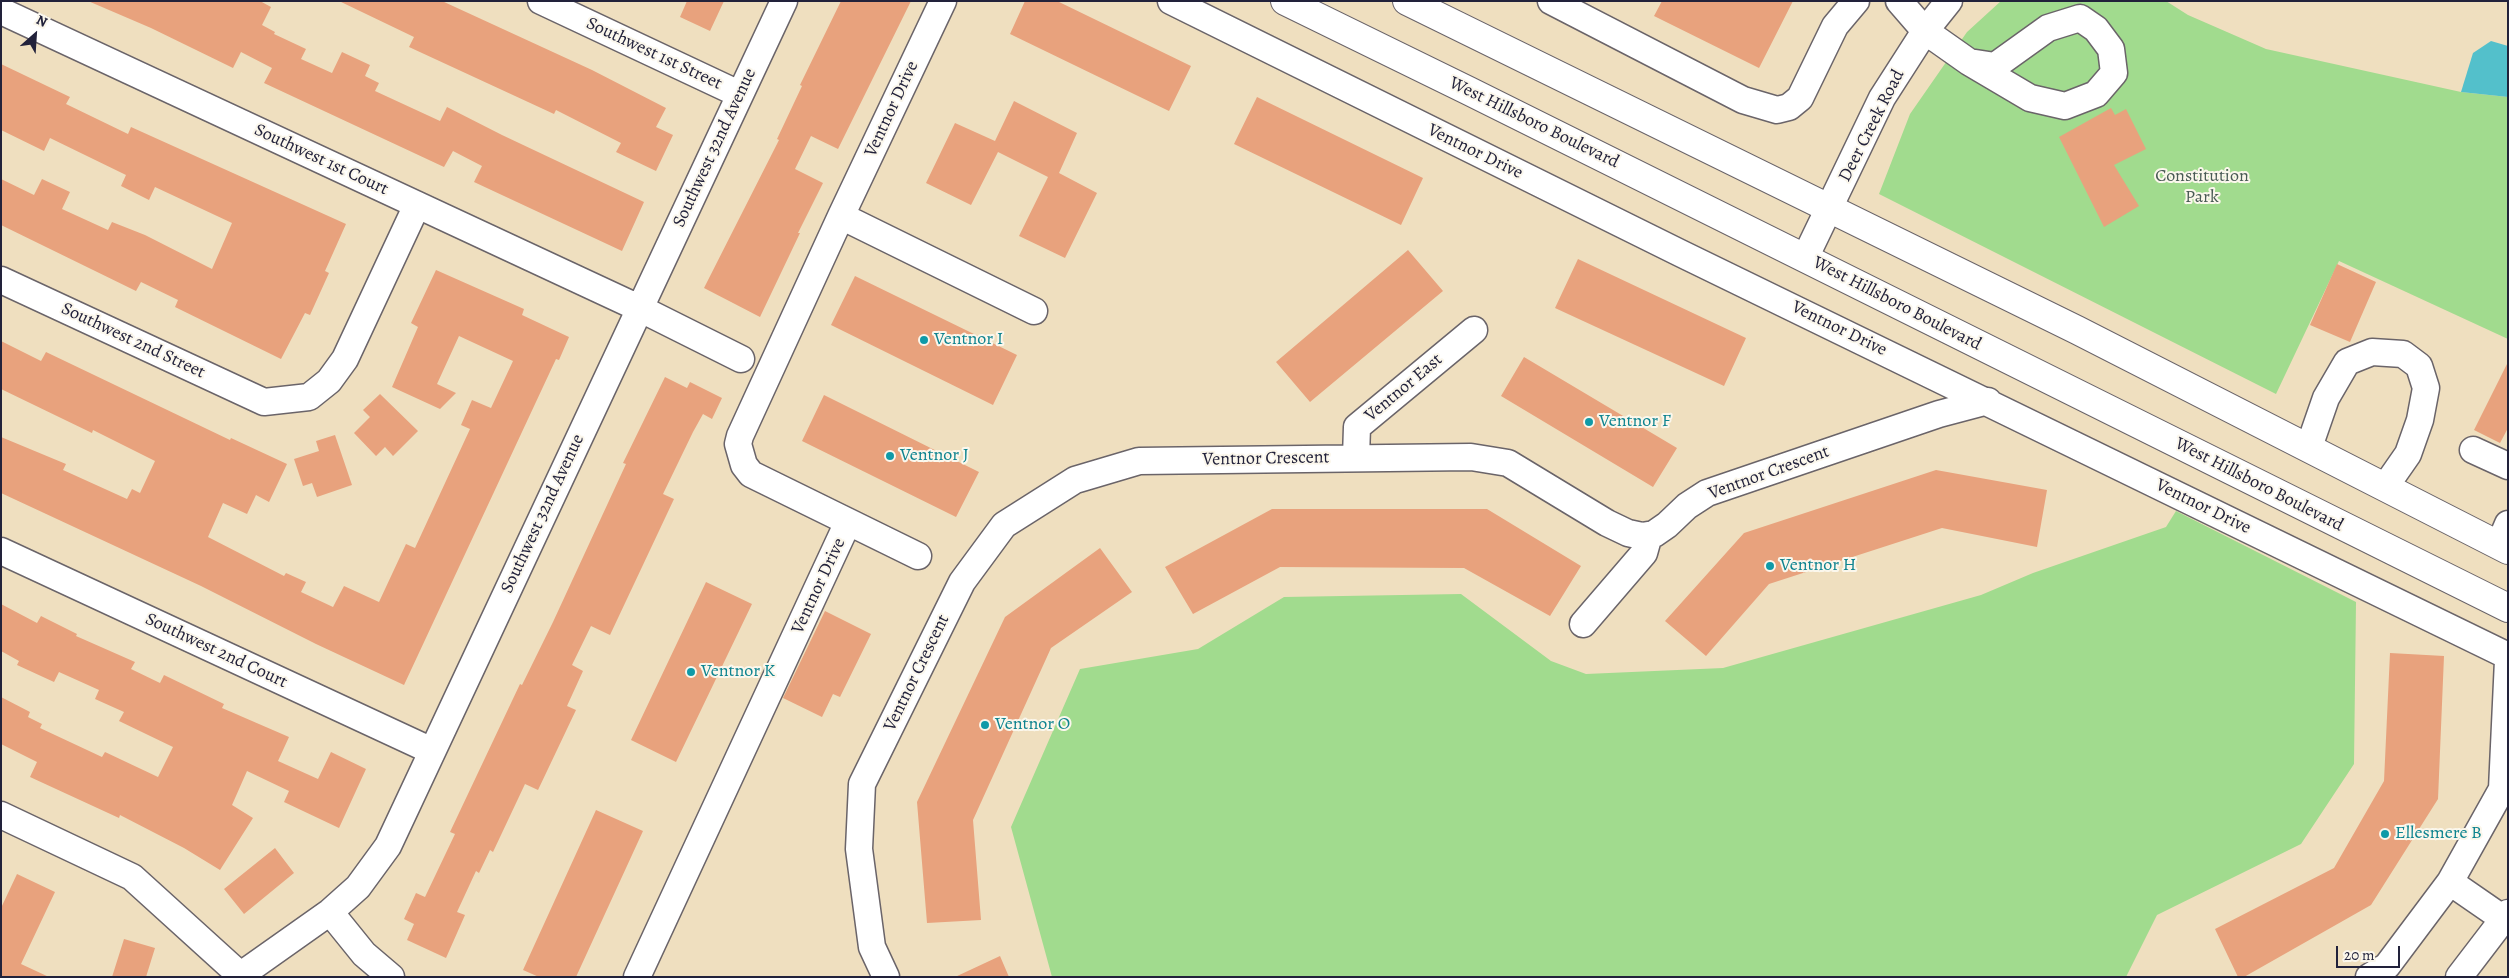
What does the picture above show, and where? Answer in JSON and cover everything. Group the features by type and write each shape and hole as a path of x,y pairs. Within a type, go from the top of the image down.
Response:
{"main road":[{"name":"West Hillsboro Boulevard","path":"1285,1 2508,608"},
{"path":"1407,1 1830,209 2386,487 2505,540"}],"street":[{"name":"Southwest 1st Street","path":"541,1 740,94"},
{"name":"Southwest 32nd Avenue","path":"239,976 330,912 358,887 388,846 784,1"},
{"name":"Ventnor Drive","path":"637,977 848,522 751,474 744,465 738,444 841,216 943,1"},
{"name":"Ventnor Drive","path":"1171,1 1680,253 1988,401 2508,656"},
{"path":"1551,1 1595,11 1743,100 1777,110 1789,107 1800,98 1835,26 1856,1"},
{"path":"1898,1 1925,31 1969,62 2030,98 2065,106 2096,94 2114,73 2111,49 2096,29 2080,18 2048,28 1995,66 1969,62"},
{"name":"Deer Creek Road","path":"1805,258 1882,98 1925,31 1949,1"},
{"name":"Southwest 1st Court","path":"1,11 641,308 741,359"},
{"name":"Southwest 2nd Street","path":"1,280 264,402 309,398 329,380 346,359 417,205"},
{"path":"841,216 1034,311"},
{"name":"Ventnor East","path":"1356,457 1357,427 1474,330"},
{"path":"2309,447 2326,398 2347,362 2372,352 2403,354 2419,366 2426,388 2420,420 2408,454 2386,487"},
{"name":"Ventnor Crescent","path":"886,977 872,947 859,849 862,784 962,582 1004,525 1075,480 1139,461 1471,457 1508,464 1608,523 1628,533 1649,535 1654,534 1667,525 1687,506 1708,493 1939,414 1988,401"},
{"path":"2473,450 2508,466"},
{"path":"848,522 918,556"},
{"path":"1582,624 1644,553 1649,535"},
{"name":"Southwest 2nd Court","path":"1,550 432,750"},
{"path":"2369,977 2387,966 2450,882 2502,789 2508,660"},
{"path":"1,815 132,877 239,976"},
{"path":"2450,882 2507,918 2459,977"},
{"path":"330,912 364,954 391,977"}],"green space":[{"name":"Constitution Park","path":"2001,1 2166,1 2188,15 2266,49 2461,92 2508,97 2508,339 2339,261 2276,394 1879,194 1910,114 1967,32"},
{"path":"2176,511 2356,602 2354,764 2301,844 2157,915 2126,977 1052,977 1011,827 1080,669 1198,649 1284,597 1461,594 1551,661 1586,674 1723,668 1981,595 2033,573 2166,527"}],"water":[{"path":"2491,41 2508,46 2508,97 2461,92 2473,53"}],"building":[{"path":"88,1 260,1 271,7 262,25 275,32 274,34 306,49 301,59 332,73 342,52 370,65 365,76 379,83 375,91 440,121 447,107 644,202 622,251 474,182 482,166 453,151 444,167 264,83 272,68 241,52 233,68 151,28"},
{"path":"339,1 442,1 592,70 666,108 656,127 673,135 656,171 616,152 621,143 556,110 554,114 409,47 414,37"},
{"path":"687,1 724,1 710,31 680,17"},
{"path":"841,1 911,1 838,149 811,136 795,169 823,183 760,317 704,288 779,140 777,139 802,86 800,85"},
{"path":"1025,1 1057,1 1191,66 1169,111 1010,34"},
{"path":"1662,1 1793,1 1759,68 1654,16"},
{"path":"1,64 70,97 66,104 128,134 131,127 346,224 325,271 329,273 310,315 305,313 281,359 175,307 178,300 141,282 136,291 1,225 1,179 34,195 42,179 70,192 62,209 108,230 112,222 145,235 212,269 232,223 155,187 149,200 121,186 126,175 50,138 44,151 1,130"},
{"path":"1257,97 1423,178 1401,225 1234,144"},
{"path":"1014,101 1077,133 1059,173 1097,193 1065,258 1019,236 1048,177 998,152 971,205 926,183 955,123 995,141"},
{"path":"2111,108 2115,115 2126,109 2146,149 2114,165 2139,206 2104,227 2059,137"},
{"path":"1408,250 1443,291 1310,402 1276,362"},
{"path":"1578,259 1746,338 1724,386 1555,308"},
{"path":"2337,264 2376,282 2350,342 2310,325"},
{"path":"436,270 524,309 522,315 569,337 559,360 556,359 404,685 316,644 201,586 1,493 1,437 66,464 63,470 127,499 132,489 140,493 155,461 93,430 92,433 1,389 1,341 41,361 46,352 230,440 231,438 287,464 269,502 256,495 247,514 223,503 208,537 284,576 286,573 306,582 301,592 333,607 344,586 379,602 406,544 415,548 470,429 461,425 472,400 491,408 513,361 459,336 437,384 456,393 440,409 392,387 418,327 411,323"},
{"name":"Ventnor I","path":"855,276 1017,355 993,405 831,325"},
{"name":"Ventnor F","path":"1524,357 1677,448 1653,487 1501,396"},
{"path":"2508,362 2508,428 2500,443 2474,430"},
{"path":"665,377 687,388 690,382 722,398 712,419 703,414 663,494 674,499 610,635 591,626 572,665 583,671 567,706 576,710 538,790 525,784 493,852 490,850 479,873 476,871 457,912 465,915 446,958 407,940 414,924 404,919 416,893 425,897 455,834 450,832 520,684 522,685 553,622 626,464 623,463"},
{"path":"380,394 418,431 393,456 385,447 376,456 354,433 370,417 363,410"},
{"name":"Ventnor J","path":"824,395 979,472 956,517 802,441"},
{"path":"335,435 352,485 317,497 312,483 303,486 294,459 319,451 316,441"},
{"name":"Ventnor H","path":"1936,470 2047,490 2037,547 1942,528 1769,584 1706,656 1665,621 1744,533"},
{"path":"1272,509 1487,509 1581,566 1550,616 1464,568 1280,567 1193,614 1165,567"},
{"name":"Ventnor O","path":"1100,548 1132,592 1051,648 973,820 981,920 927,923 917,802 1005,617"},
{"name":"Ventnor K","path":"706,582 752,604 676,762 631,740"},
{"path":"1,604 37,623 41,616 77,634 76,636 135,662 131,669 160,683 164,675 224,704 222,708 289,737 278,761 318,779 331,752 366,769 339,828 284,802 289,791 247,771 232,805 253,818 220,870 184,848 120,815 119,818 30,777 37,762 1,744 1,697 30,712 28,717 42,724 40,728 102,757 105,752 158,777 173,747 119,721 124,712 95,699 99,690 59,672 54,682 17,665 19,661 1,651"},
{"path":"825,611 871,634 840,697 833,694 822,717 783,698"},
{"name":"Ellesmere B","path":"2390,653 2444,656 2438,799 2371,905 2244,977 2238,977 2215,929 2334,868 2384,781"},
{"path":"596,810 643,831 576,977 539,977 523,970"},
{"path":"275,848 294,873 244,914 224,889"},
{"path":"17,874 55,892 21,964 49,977 1,977 1,908"},
{"path":"124,939 155,948 146,977 112,977"},
{"path":"1000,956 1009,977 955,977"}],"place":[{"name":"Ventnor I","path":"924,340"},
{"name":"Ventnor F","path":"1589,422"},
{"name":"Ventnor J","path":"890,456"},
{"name":"Ventnor H","path":"1770,566"},
{"name":"Ventnor K","path":"691,672"},
{"name":"Ventnor O","path":"985,725"},
{"name":"Ellesmere B","path":"2385,834"}]}
